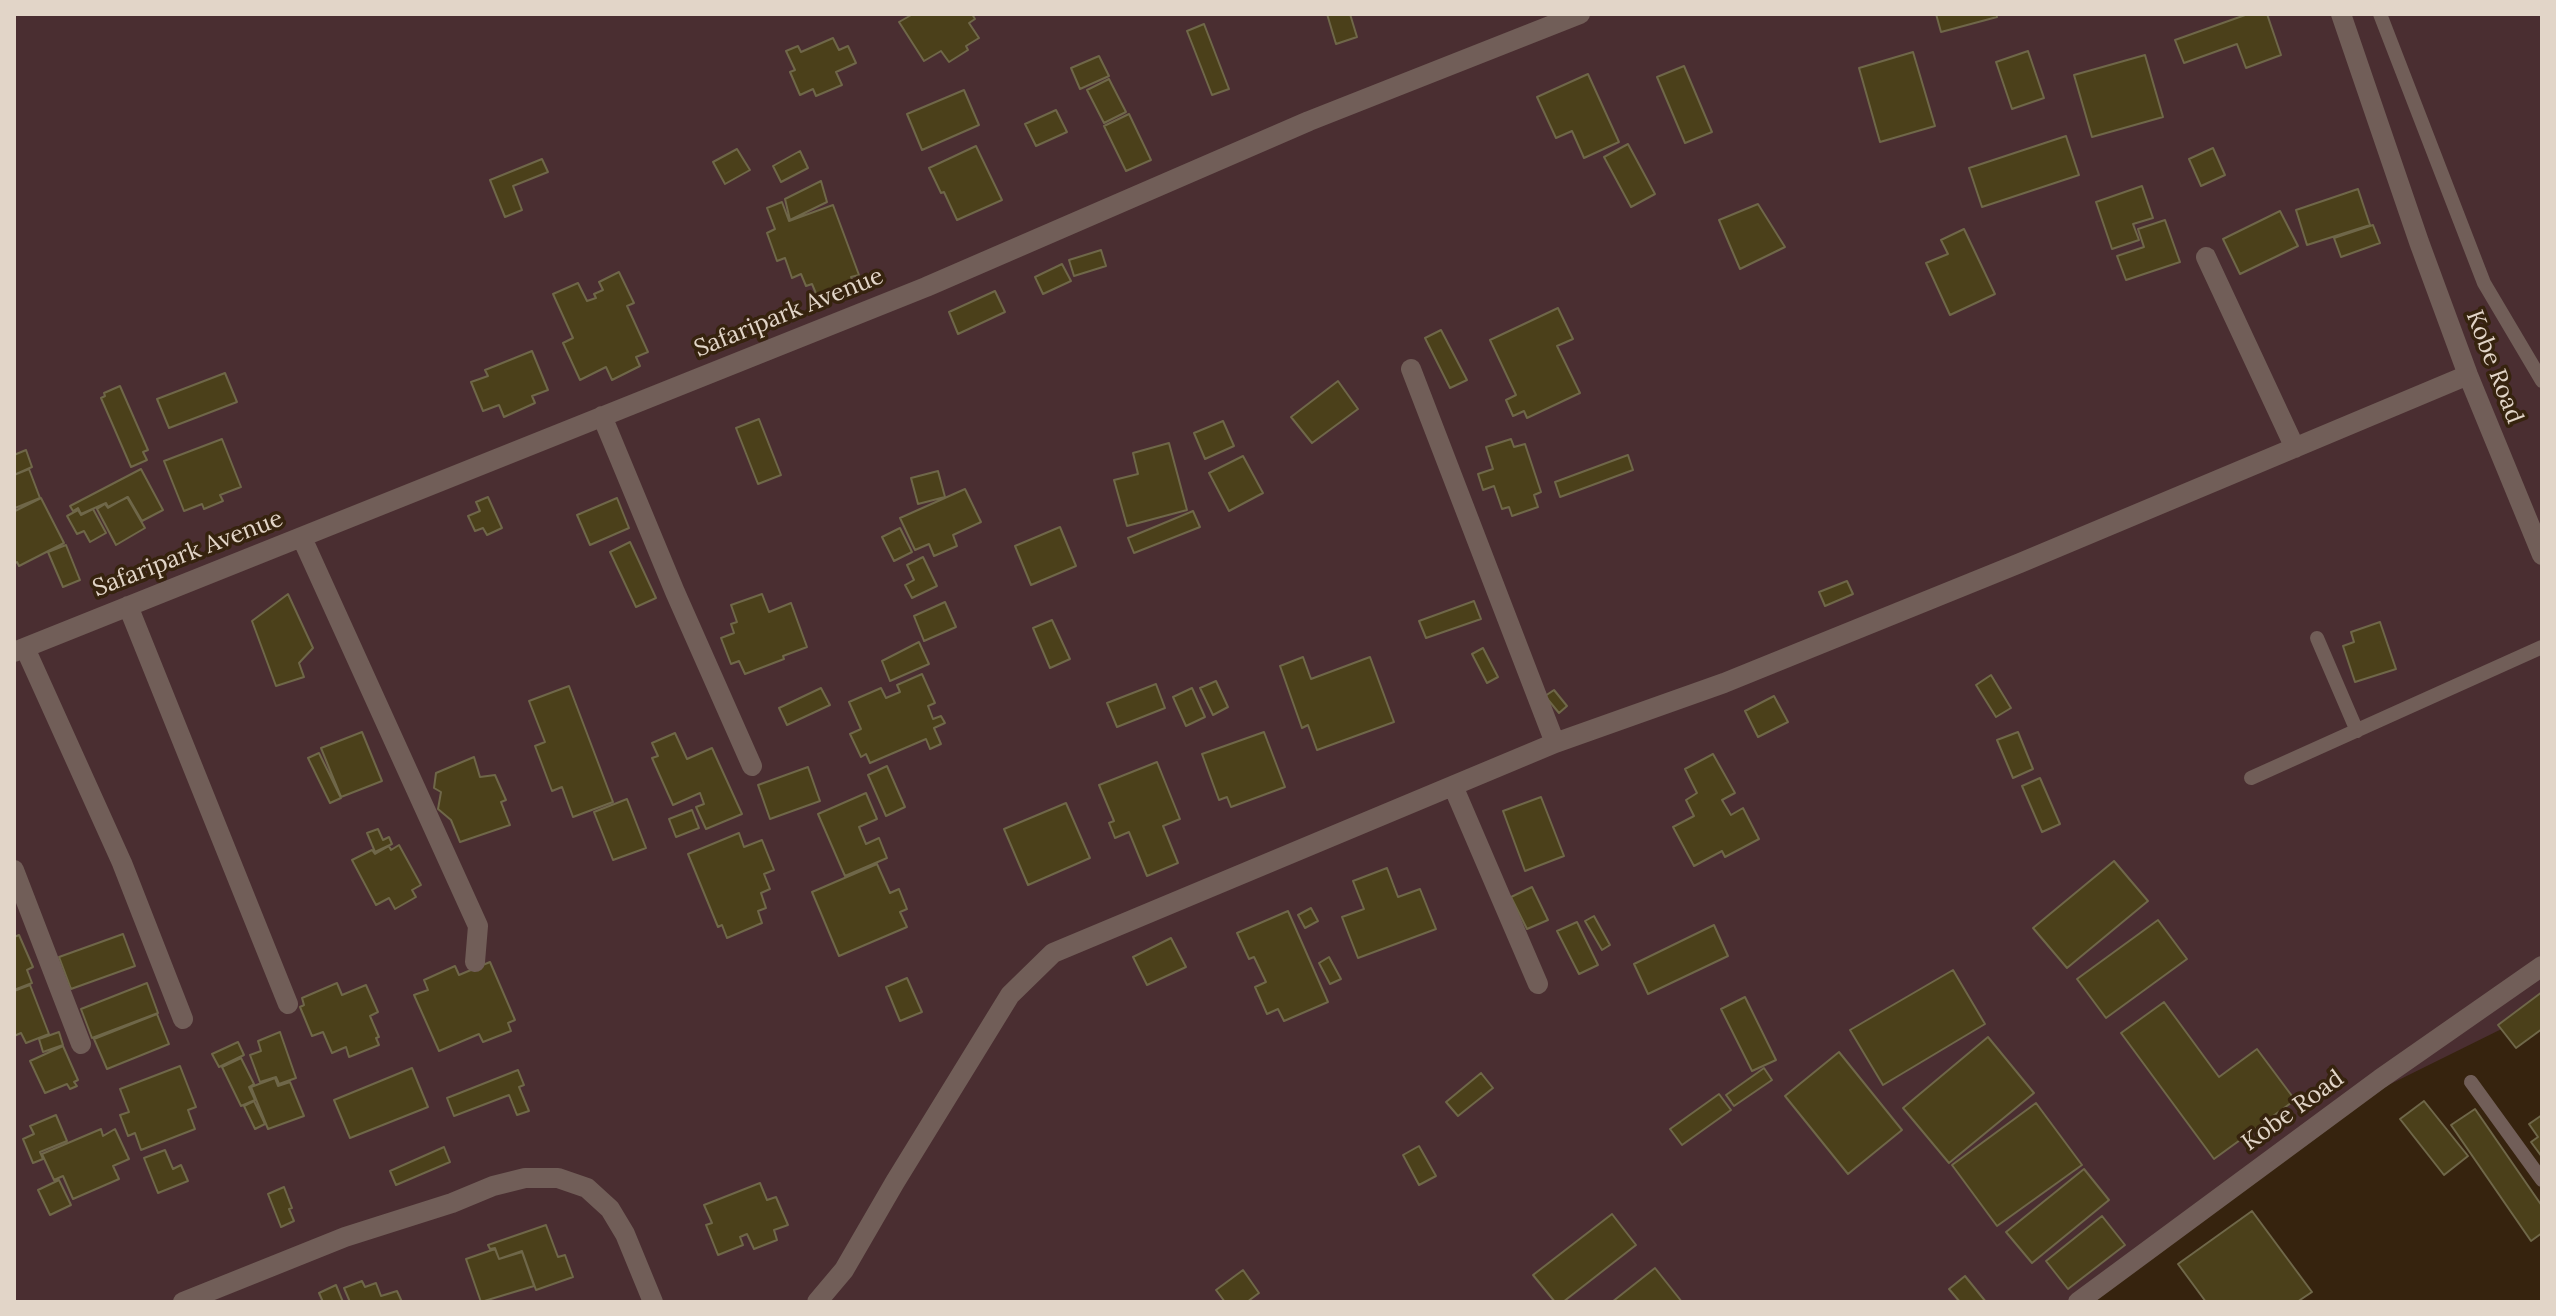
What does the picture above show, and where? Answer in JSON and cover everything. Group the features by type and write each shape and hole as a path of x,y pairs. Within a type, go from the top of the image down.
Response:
{"street":[{"name":"Safaripark Avenue","path":"20,650 926,287 1309,121 1580,14"},
{"name":"Kobe Road","path":"2341,14 2468,375 2542,555"},
{"path":"2206,257 2295,448"},
{"path":"1411,369 1555,743"},
{"path":"817,1302 844,1270 1010,995 1053,953 1555,743 1724,683 2020,563 2468,375"},
{"path":"602,416 752,766"},
{"path":"302,538 478,926 475,962"},
{"path":"128,606 288,1004"},
{"path":"20,650 122,863 183,1019"},
{"path":"1453,786 1538,984"},
{"path":"14,870 81,1044"},
{"name":"Kobe Road","path":"2078,1302 2380,1079 2542,966"},
{"path":"183,1302 345,1237 452,1203 493,1186 525,1178 558,1178 587,1188 610,1209 625,1234 653,1302"}],"lane":[{"path":"2380,14 2484,283 2542,381"},
{"path":"2317,638 2357,731"},
{"path":"2251,778 2542,647"},
{"path":"2471,1082 2542,1180"}],"shaded area":[{"path":"14,14 2542,14 2542,1009 2342,1108 2086,1302 14,1302"}],"building":[{"path":"913,14 972,14 975,19 969,23 979,38 966,46 968,50 949,62 941,51 924,61 899,22"},
{"path":"1327,14 1350,14 1357,37 1336,44"},
{"path":"1936,14 1996,14 1997,17 1941,32"},
{"path":"2248,14 2267,14 2281,55 2246,68 2237,44 2184,63 2175,40"},
{"path":"1204,24 1229,89 1212,95 1187,31"},
{"path":"833,38 839,50 848,46 856,63 836,72 842,85 816,96 813,89 800,95 790,72 795,70 786,51 798,46 801,52"},
{"path":"2028,51 2044,98 2012,109 1996,62"},
{"path":"1913,52 1935,126 1880,142 1859,68"},
{"path":"2145,55 2163,117 2092,137 2074,75"},
{"path":"1099,56 1109,76 1080,89 1071,68"},
{"path":"1684,66 1712,132 1685,143 1657,77"},
{"path":"1588,74 1619,142 1584,158 1572,131 1556,138 1537,97"},
{"path":"1109,79 1126,112 1104,123 1087,90"},
{"path":"964,90 979,125 922,150 907,114"},
{"path":"1056,110 1067,132 1036,146 1025,124"},
{"path":"1129,114 1151,160 1126,171 1104,126"},
{"path":"2066,136 2079,175 1982,207 1969,168"},
{"path":"1628,144 1655,194 1631,207 1604,157"},
{"path":"976,146 1002,200 957,220 929,168"},
{"path":"2213,148 2225,175 2201,186 2189,159"},
{"path":"737,149 750,170 725,184 713,162"},
{"path":"800,151 808,168 781,182 773,166"},
{"path":"542,159 548,172 513,186 522,210 505,217 490,180"},
{"path":"821,181 827,202 790,220 785,199"},
{"path":"2142,186 2153,218 2133,224 2139,240 2112,249 2096,202"},
{"path":"2358,189 2370,225 2307,245 2296,210"},
{"path":"782,202 789,221 833,205 859,275 851,277 853,283 817,296 812,284 806,286 801,274 792,278 785,258 777,261 767,233 775,229 767,208"},
{"path":"1758,204 1785,247 1740,269 1719,220"},
{"path":"2280,211 2298,246 2240,274 2223,239"},
{"path":"2165,220 2180,262 2126,280 2117,256 2144,247 2138,229"},
{"path":"2373,225 2380,243 2341,257 2334,238"},
{"path":"1964,229 1995,294 1950,315 1926,263 1948,254 1941,240"},
{"path":"1101,250 1106,266 1074,276 1069,260"},
{"path":"1062,264 1071,281 1043,294 1035,277"},
{"path":"619,272 634,303 627,306 648,352 636,357 640,366 612,380 606,367 580,380 563,343 573,338 553,294 578,283 587,301 596,298 594,294 603,290 599,282"},
{"path":"995,291 1005,312 958,334 949,312"},
{"path":"1558,308 1573,339 1557,346 1580,393 1527,418 1524,411 1513,416 1506,400 1516,395 1490,340"},
{"path":"1441,330 1467,380 1450,388 1425,338"},
{"path":"532,351 548,390 532,396 535,403 504,417 499,405 483,411 471,382 488,376 485,370"},
{"path":"225,373 237,402 169,428 157,399"},
{"path":"1338,381 1358,409 1312,443 1291,417"},
{"path":"120,386 148,450 143,452 147,460 131,467 101,398 105,396 104,393"},
{"path":"759,419 781,475 758,484 736,428"},
{"path":"1223,421 1234,446 1205,459 1194,433"},
{"path":"222,439 241,487 220,495 223,501 204,509 202,504 184,511 164,461"},
{"path":"1511,439 1514,447 1525,444 1541,492 1534,495 1538,507 1512,516 1509,507 1502,509 1494,486 1483,490 1478,474 1493,469 1486,447"},
{"path":"1169,443 1187,510 1127,526 1114,480 1138,474 1133,453"},
{"path":"26,450 32,467 14,475 14,455"},
{"path":"1628,455 1633,470 1560,497 1555,482"},
{"path":"1243,456 1263,493 1229,511 1209,473"},
{"path":"29,469 40,498 15,508 14,475"},
{"path":"141,469 163,510 142,521 128,497 108,507 106,503 81,514 78,508 73,511 70,506"},
{"path":"938,471 945,497 918,504 911,478"},
{"path":"965,489 981,522 953,535 957,546 934,556 929,544 915,550 900,518"},
{"path":"127,497 145,528 116,545 97,509 105,504 108,508"},
{"path":"488,497 502,528 487,535 483,528 475,531 468,516 480,511 476,502"},
{"path":"41,498 64,543 19,566 17,562 14,564 14,509"},
{"path":"617,498 629,528 590,545 577,515"},
{"path":"93,509 106,533 90,542 84,531 77,534 67,516 78,510 81,515"},
{"path":"1193,511 1200,527 1134,553 1128,538"},
{"path":"1060,527 1076,566 1031,585 1015,546"},
{"path":"900,528 912,552 894,561 882,537"},
{"path":"630,542 656,598 636,607 610,552"},
{"path":"66,545 80,580 63,587 48,552"},
{"path":"923,557 937,586 912,598 905,585 914,580 907,565"},
{"path":"1847,581 1853,594 1825,606 1819,592"},
{"path":"288,594 313,648 299,663 304,677 276,686 252,621"},
{"path":"762,594 769,612 791,603 807,647 745,674 739,661 731,664 721,638 734,633 731,624 737,622 731,605"},
{"path":"1474,601 1481,619 1426,638 1419,621"},
{"path":"945,602 956,627 924,641 914,616"},
{"path":"1052,620 1070,659 1050,668 1033,628"},
{"path":"2380,622 2396,669 2355,682 2343,646 2354,642 2351,632"},
{"path":"919,642 929,664 890,681 882,661"},
{"path":"1483,648 1498,677 1487,683 1472,654"},
{"path":"1303,657 1311,679 1370,657 1394,722 1317,750 1308,725 1302,728 1280,666"},
{"path":"922,674 935,703 928,706 933,719 941,716 945,723 934,728 941,744 930,749 926,739 870,763 866,754 861,757 850,734 861,729 849,702 881,688 886,698 900,692 897,685"},
{"path":"1991,675 2011,708 1996,717 1976,685"},
{"path":"1216,681 1228,707 1213,715 1200,688"},
{"path":"1156,684 1165,708 1117,727 1107,703"},
{"path":"569,686 613,802 573,817 562,787 552,791 535,746 545,742 529,701"},
{"path":"821,688 830,705 787,725 779,708"},
{"path":"1192,688 1205,717 1186,726 1173,697"},
{"path":"1554,690 1567,706 1559,713 1545,696"},
{"path":"1774,696 1788,722 1758,737 1745,711"},
{"path":"362,732 382,781 341,797 321,748"},
{"path":"1264,732 1285,787 1231,807 1227,797 1219,800 1202,754"},
{"path":"2018,732 2033,769 2013,778 1997,740"},
{"path":"675,733 687,759 712,748 742,814 706,829 696,807 704,804 700,793 673,805 652,758 658,756 652,743"},
{"path":"319,753 341,798 330,803 308,758"},
{"path":"1713,754 1735,793 1722,800 1731,815 1743,808 1759,839 1725,857 1722,851 1694,866 1673,827 1694,816 1686,800 1697,793 1685,769"},
{"path":"474,757 480,777 495,775 506,800 501,802 510,825 460,842 451,820 438,809 441,792 434,788 436,773"},
{"path":"1157,762 1180,819 1163,826 1178,863 1147,876 1129,832 1115,838 1109,823 1114,821 1099,785"},
{"path":"887,766 905,807 886,816 868,775"},
{"path":"808,767 820,801 770,819 758,785"},
{"path":"2040,778 2060,824 2042,832 2022,786"},
{"path":"866,793 877,819 859,827 866,844 879,838 887,858 845,876 818,814"},
{"path":"1541,797 1564,856 1525,871 1503,811"},
{"path":"627,799 646,848 613,860 594,812"},
{"path":"1066,803 1090,858 1028,885 1004,829"},
{"path":"692,810 699,828 676,837 669,819"},
{"path":"378,829 383,840 389,837 392,844 375,852 367,833"},
{"path":"739,833 744,847 762,840 774,870 764,874 770,889 761,893 766,908 758,911 762,923 727,938 722,925 718,927 688,854"},
{"path":"399,845 421,885 412,890 416,897 395,909 389,898 376,905 352,860 372,850 375,854 389,846 391,850"},
{"path":"2114,861 2148,901 2067,968 2033,928"},
{"path":"877,864 890,893 899,889 907,909 900,912 907,927 839,956 812,892"},
{"path":"1387,868 1398,897 1420,889 1436,929 1358,958 1342,917 1364,909 1353,881"},
{"path":"1532,887 1548,920 1527,929 1511,897"},
{"path":"1311,908 1318,921 1305,928 1298,915"},
{"path":"1288,911 1328,1002 1284,1021 1278,1009 1267,1014 1255,987 1266,982 1254,957 1249,959 1237,933"},
{"path":"1594,916 1610,945 1602,950 1585,921"},
{"path":"2158,920 2187,959 2106,1018 2077,979"},
{"path":"1577,922 1598,965 1579,974 1557,931"},
{"path":"1714,925 1728,956 1648,994 1634,964"},
{"path":"123,934 135,966 71,989 59,957"},
{"path":"19,935 33,967 27,970 32,983 14,990 14,937"},
{"path":"1171,938 1186,967 1147,985 1133,957"},
{"path":"1329,957 1341,979 1330,984 1319,963"},
{"path":"490,962 515,1020 508,1023 511,1031 483,1042 479,1034 439,1051 414,995 428,990 424,980 455,966 459,975"},
{"path":"1953,970 1985,1024 1883,1085 1850,1030"},
{"path":"907,978 922,1012 900,1021 886,987"},
{"path":"147,983 158,1013 92,1038 81,1009"},
{"path":"337,983 342,995 366,985 378,1012 370,1016 379,1045 349,1057 346,1047 332,1053 323,1032 312,1036 300,1007 304,1005 302,998"},
{"path":"30,985 49,1034 26,1043 21,1033 14,1036 14,991"},
{"path":"2542,992 2542,1029 2516,1048 2498,1025"},
{"path":"1745,997 1776,1060 1752,1071 1721,1009"},
{"path":"2164,1002 2219,1077 2257,1049 2295,1100 2214,1159 2121,1033"},
{"path":"157,1014 169,1044 107,1069 94,1039"},
{"path":"59,1032 63,1045 43,1052 39,1039"},
{"path":"280,1032 296,1078 279,1084 276,1077 260,1082 250,1055 261,1051 258,1041"},
{"path":"1988,1037 2034,1093 1949,1163 1903,1108"},
{"path":"238,1042 244,1055 219,1067 212,1054"},
{"path":"63,1046 78,1080 74,1082 77,1086 70,1089 67,1084 45,1093 30,1061"},
{"path":"1839,1052 1902,1130 1848,1174 1785,1096"},
{"path":"241,1058 254,1084 249,1087 255,1100 241,1106 222,1067"},
{"path":"180,1066 196,1107 188,1110 195,1129 141,1150 135,1133 128,1136 120,1115 129,1112 120,1089"},
{"path":"412,1068 428,1107 350,1138 334,1100"},
{"path":"1764,1068 1772,1080 1734,1106 1726,1095"},
{"path":"518,1070 524,1085 519,1087 529,1111 517,1115 509,1095 454,1116 447,1098"},
{"path":"1481,1073 1493,1088 1458,1116 1446,1102"},
{"path":"275,1078 278,1086 290,1082 304,1116 268,1129 251,1087"},
{"path":"1719,1094 1731,1110 1682,1145 1670,1129"},
{"path":"254,1101 265,1124 255,1129 244,1106"},
{"path":"2424,1101 2468,1156 2444,1175 2400,1119"},
{"path":"2036,1103 2082,1165 1997,1226 1952,1165"},
{"path":"2475,1109 2542,1206 2542,1233 2531,1241 2451,1125"},
{"path":"56,1115 67,1141 40,1152 43,1159 33,1163 23,1139 34,1134 30,1126"},
{"path":"2542,1115 2542,1157 2531,1142 2538,1137 2529,1124"},
{"path":"101,1129 103,1136 115,1129 129,1159 113,1166 119,1179 73,1199 63,1176 54,1180 42,1154"},
{"path":"1419,1146 1436,1176 1419,1185 1403,1155"},
{"path":"444,1147 450,1162 396,1185 390,1171"},
{"path":"165,1150 173,1169 181,1165 188,1181 158,1193 144,1158"},
{"path":"2084,1169 2109,1200 2032,1263 2006,1232"},
{"path":"59,1180 71,1205 50,1215 38,1190"},
{"path":"760,1183 767,1200 776,1197 788,1225 774,1230 777,1240 754,1249 747,1234 740,1237 743,1245 718,1255 706,1225 712,1223 704,1205"},
{"path":"284,1187 294,1221 281,1227 268,1194"},
{"path":"2252,1211 2312,1292 2297,1302 2206,1302 2178,1264"},
{"path":"1612,1214 1636,1245 1563,1302 1555,1302 1533,1275"},
{"path":"2102,1216 2125,1245 2068,1289 2046,1261"},
{"path":"546,1225 558,1257 565,1255 573,1277 536,1290 522,1251 499,1259 495,1248 490,1249 488,1245"},
{"path":"495,1249 499,1259 522,1252 534,1286 481,1302 466,1259"},
{"path":"1655,1268 1682,1302 1612,1302"},
{"path":"1243,1270 1259,1293 1247,1302 1225,1302 1216,1290"},
{"path":"1965,1276 1986,1302 1960,1302 1949,1289"},
{"path":"362,1281 365,1287 376,1283 381,1296 397,1291 402,1302 350,1302 344,1288"},
{"path":"336,1285 343,1302 323,1302 319,1293"}]}
